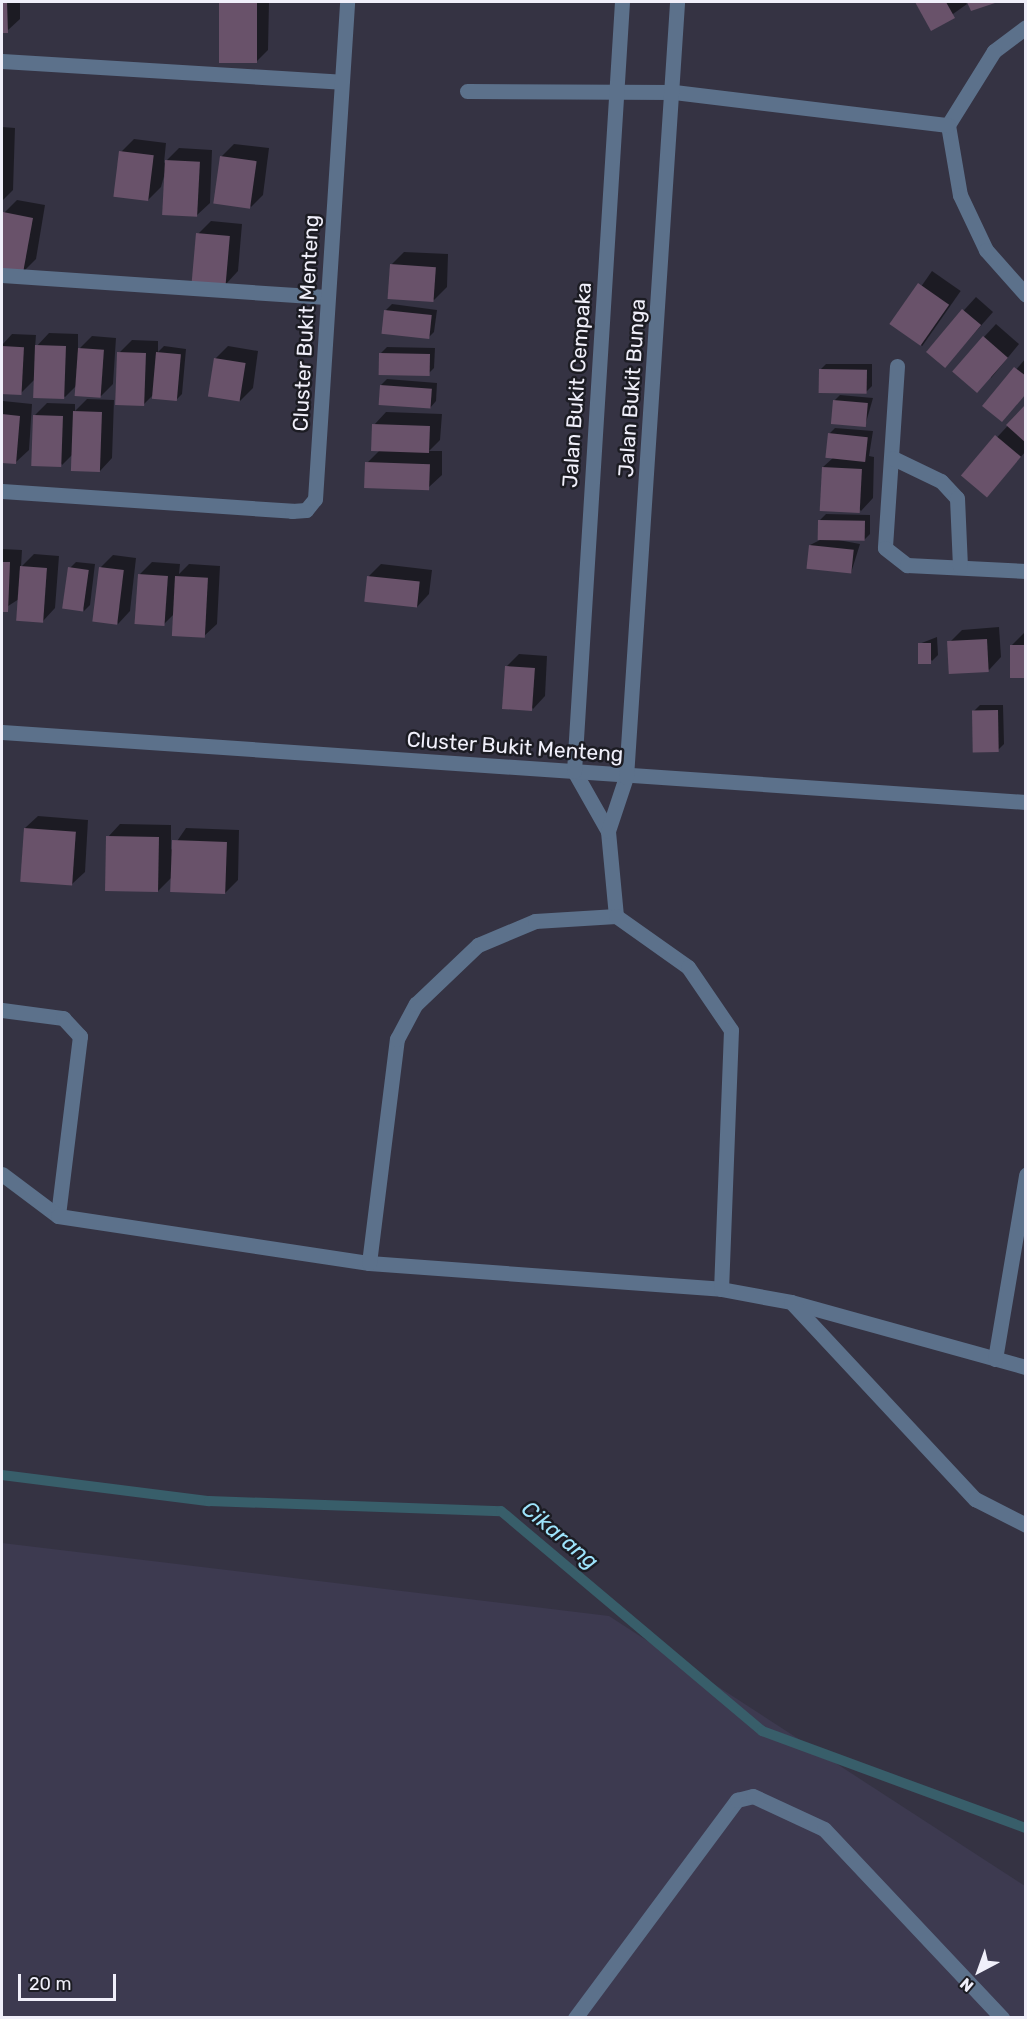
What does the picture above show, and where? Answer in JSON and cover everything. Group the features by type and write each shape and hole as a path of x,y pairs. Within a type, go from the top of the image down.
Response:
{"street":[{"name":"Cluster Bukit Menteng","path":"2,491 306,510 315,499 322,432 326,297 347,2"},
{"name":"Jalan Bukit Cempaka","path":"574,771 622,2"},
{"name":"Jalan Bukit Bunga","path":"608,831 626,777 674,92 676,2"},
{"path":"1026,27 994,51 948,125 960,195 986,250 1026,295"},
{"path":"2,61 341,82"},
{"path":"467,91 674,92 948,125"},
{"path":"2,275 326,297"},
{"path":"897,366 893,458 885,548 907,565 1026,571"},
{"path":"893,458 941,481 957,498 960,566"},
{"name":"Cluster Bukit Menteng","path":"2,732 574,771 626,777 1026,802"},
{"path":"574,771 608,831 616,916"},
{"path":"369,1263 397,1039 416,1004 478,945 535,921 616,916 688,967 731,1030 721,1289"},
{"path":"2,1010 63,1018 80,1036 58,1216"},
{"path":"2,1174 58,1216 369,1263 721,1289 791,1302 1026,1367"},
{"path":"995,1359 1026,1175"},
{"path":"791,1302 975,1499 1026,1525"},
{"path":"575,2018 737,1800 753,1796 824,1829 1002,2018"}],"shaded area":[{"path":"2,1543 609,1616 1025,1886 1025,2017 2,2018"}],"building":[{"path":"2,2 7,2 8,33 2,33"},
{"path":"219,2 257,2 257,63 219,63"},
{"path":"915,2 946,2 955,18 931,31"},
{"path":"967,2 998,2 971,11"},
{"path":"119,151 154,155 148,201 113,197"},
{"path":"220,156 257,161 250,209 213,204"},
{"path":"165,160 200,162 197,217 162,215"},
{"path":"3,212 33,218 23,273 2,269"},
{"path":"196,233 230,236 226,286 192,283"},
{"path":"390,264 436,267 433,302 388,299"},
{"path":"918,283 949,305 920,346 889,324"},
{"path":"962,309 981,325 945,368 926,352"},
{"path":"384,310 432,315 429,339 381,334"},
{"path":"983,336 1008,358 977,393 952,371"},
{"path":"35,345 66,346 64,399 33,398"},
{"path":"2,346 24,347 21,395 2,394"},
{"path":"78,348 104,350 101,398 75,396"},
{"path":"117,352 146,353 144,406 115,405"},
{"path":"156,352 181,354 177,401 152,399"},
{"path":"379,353 430,354 430,376 379,375"},
{"path":"214,358 246,363 240,402 208,397"},
{"path":"1014,367 1026,376 1026,394 1002,422 982,406"},
{"path":"819,369 867,370 867,394 819,393"},
{"path":"380,385 432,389 430,409 379,405"},
{"path":"833,400 868,403 866,427 831,424"},
{"path":"1026,404 1026,443 1006,425"},
{"path":"73,411 102,412 100,472 71,471"},
{"path":"2,414 20,416 16,464 2,463"},
{"path":"33,415 63,416 61,467 31,466"},
{"path":"372,424 430,426 429,453 371,451"},
{"path":"828,433 868,437 865,462 825,458"},
{"path":"995,435 1021,457 987,497 961,476"},
{"path":"365,462 430,464 429,490 364,488"},
{"path":"822,467 862,469 860,513 820,511"},
{"path":"818,520 865,521 865,541 818,540"},
{"path":"809,545 854,550 851,574 806,569"},
{"path":"2,562 10,562 8,612 2,612"},
{"path":"20,566 47,568 43,623 16,621"},
{"path":"68,567 89,570 83,612 62,609"},
{"path":"99,567 124,570 117,625 92,622"},
{"path":"138,574 168,576 164,626 135,624"},
{"path":"175,576 208,578 205,638 172,636"},
{"path":"367,576 420,582 417,607 364,602"},
{"path":"987,639 989,672 949,674 947,641"},
{"path":"918,643 931,643 931,664 918,664"},
{"path":"1010,645 1026,645 1026,678 1010,678"},
{"path":"505,666 535,668 532,711 502,709"},
{"path":"972,710 998,710 999,752 973,752"},
{"path":"24,828 76,832 72,885 20,882"},
{"path":"106,836 159,837 158,892 105,891"},
{"path":"172,840 227,842 225,894 170,892"}],"waterway":[{"name":"Cikarang","path":"2,1475 209,1501 501,1511 762,1731 1026,1828"}]}
